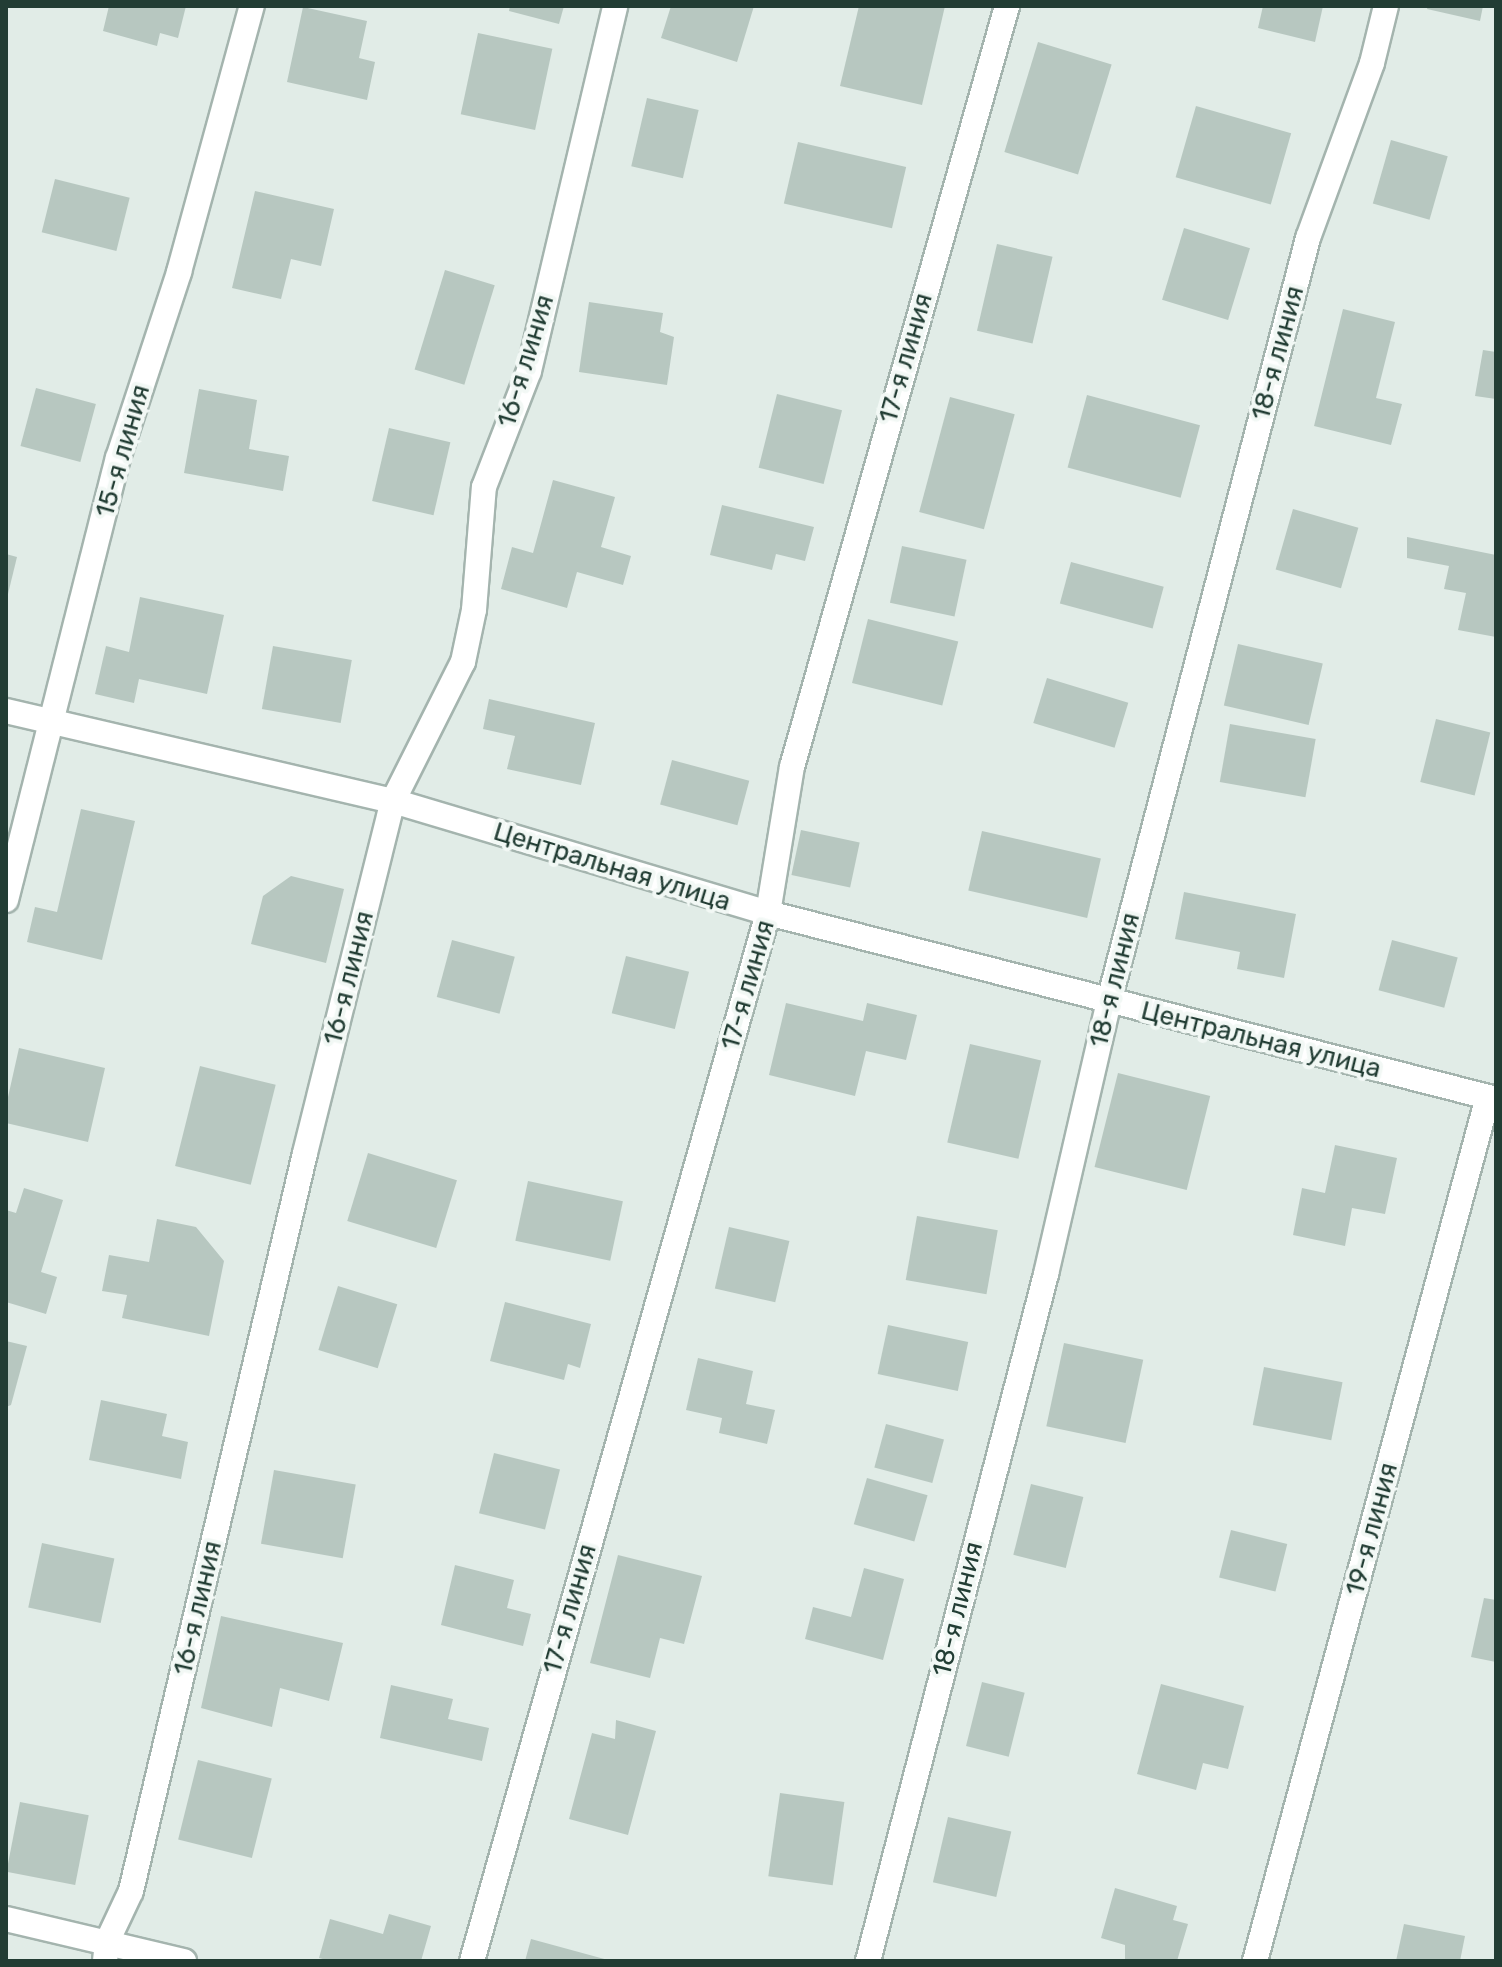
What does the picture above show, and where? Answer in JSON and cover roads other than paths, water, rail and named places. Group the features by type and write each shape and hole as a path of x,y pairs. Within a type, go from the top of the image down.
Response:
{"street":[{"name":"15-я линия","path":"6,900 118,458 179,272 252,6"},
{"name":"16-я линия","path":"106,1952 131,1891 305,1153 393,801 463,662 474,610 484,487 529,371 615,6"},
{"name":"17-я линия","path":"472,1961 768,913 792,767 1007,6"},
{"name":"18-я линия","path":"868,1961 1046,1274 1109,1001 1308,238 1372,63 1386,6"},
{"name":"Центральная улица","path":"6,711 393,801 768,913 1492,1098"},
{"name":"19-я линия","path":"1255,1961 1492,1098"},
{"path":"6,1919 106,1952 184,1961"}]}
